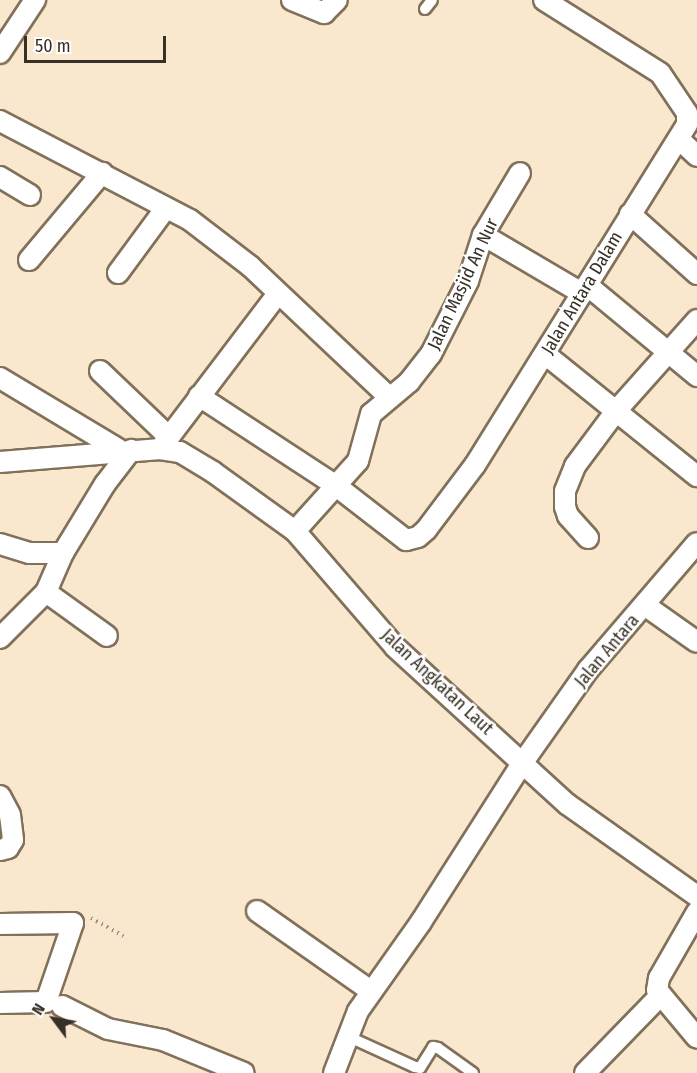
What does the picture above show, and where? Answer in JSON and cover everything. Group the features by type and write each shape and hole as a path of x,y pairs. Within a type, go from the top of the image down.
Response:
{"street":[{"path":"0,53 35,0"},
{"path":"292,0 324,13 337,0"},
{"name":"Jalan Antara Dalam","path":"335,485 406,540 418,537 475,465 630,214 681,141 692,106 660,73 544,0"},
{"path":"0,121 166,208 226,246 277,296 390,398"},
{"path":"681,141 697,156"},
{"name":"Jalan Masjid An Nur","path":"295,531 358,460 371,414 390,398 431,354 468,281 483,235 520,172"},
{"path":"29,260 102,173"},
{"path":"0,177 30,195"},
{"path":"118,273 166,208"},
{"path":"630,214 697,274"},
{"path":"483,235 585,289 668,351 697,376"},
{"path":"100,371 164,442 277,296"},
{"path":"588,538 568,516 565,491 575,466 616,411 697,320"},
{"path":"545,354 697,476"},
{"path":"0,378 125,449 63,553 46,592 0,638"},
{"path":"198,396 335,485"},
{"name":"Jalan Angkatan Laut","path":"0,462 125,449 164,442 213,472 295,531 395,647 567,804 697,896"},
{"name":"Jalan Antara","path":"334,1073 347,1036 371,991 421,922 523,762 588,670 646,606 697,543"},
{"path":"0,544 30,553 63,553"},
{"path":"46,592 107,636"},
{"path":"646,606 697,642"},
{"path":"0,796 10,815 7,845"},
{"path":"257,910 371,991"},
{"path":"697,912 659,978 659,997 697,1038"},
{"path":"0,924 73,923 54,1004"},
{"path":"585,1073 659,997"},
{"path":"0,1003 54,1004 108,1029 173,1043 244,1073"}],"lane":[{"path":"347,1036 420,1068 434,1047 438,1047 473,1073"}],"path":[{"path":"73,923 91,918 123,936"}]}
